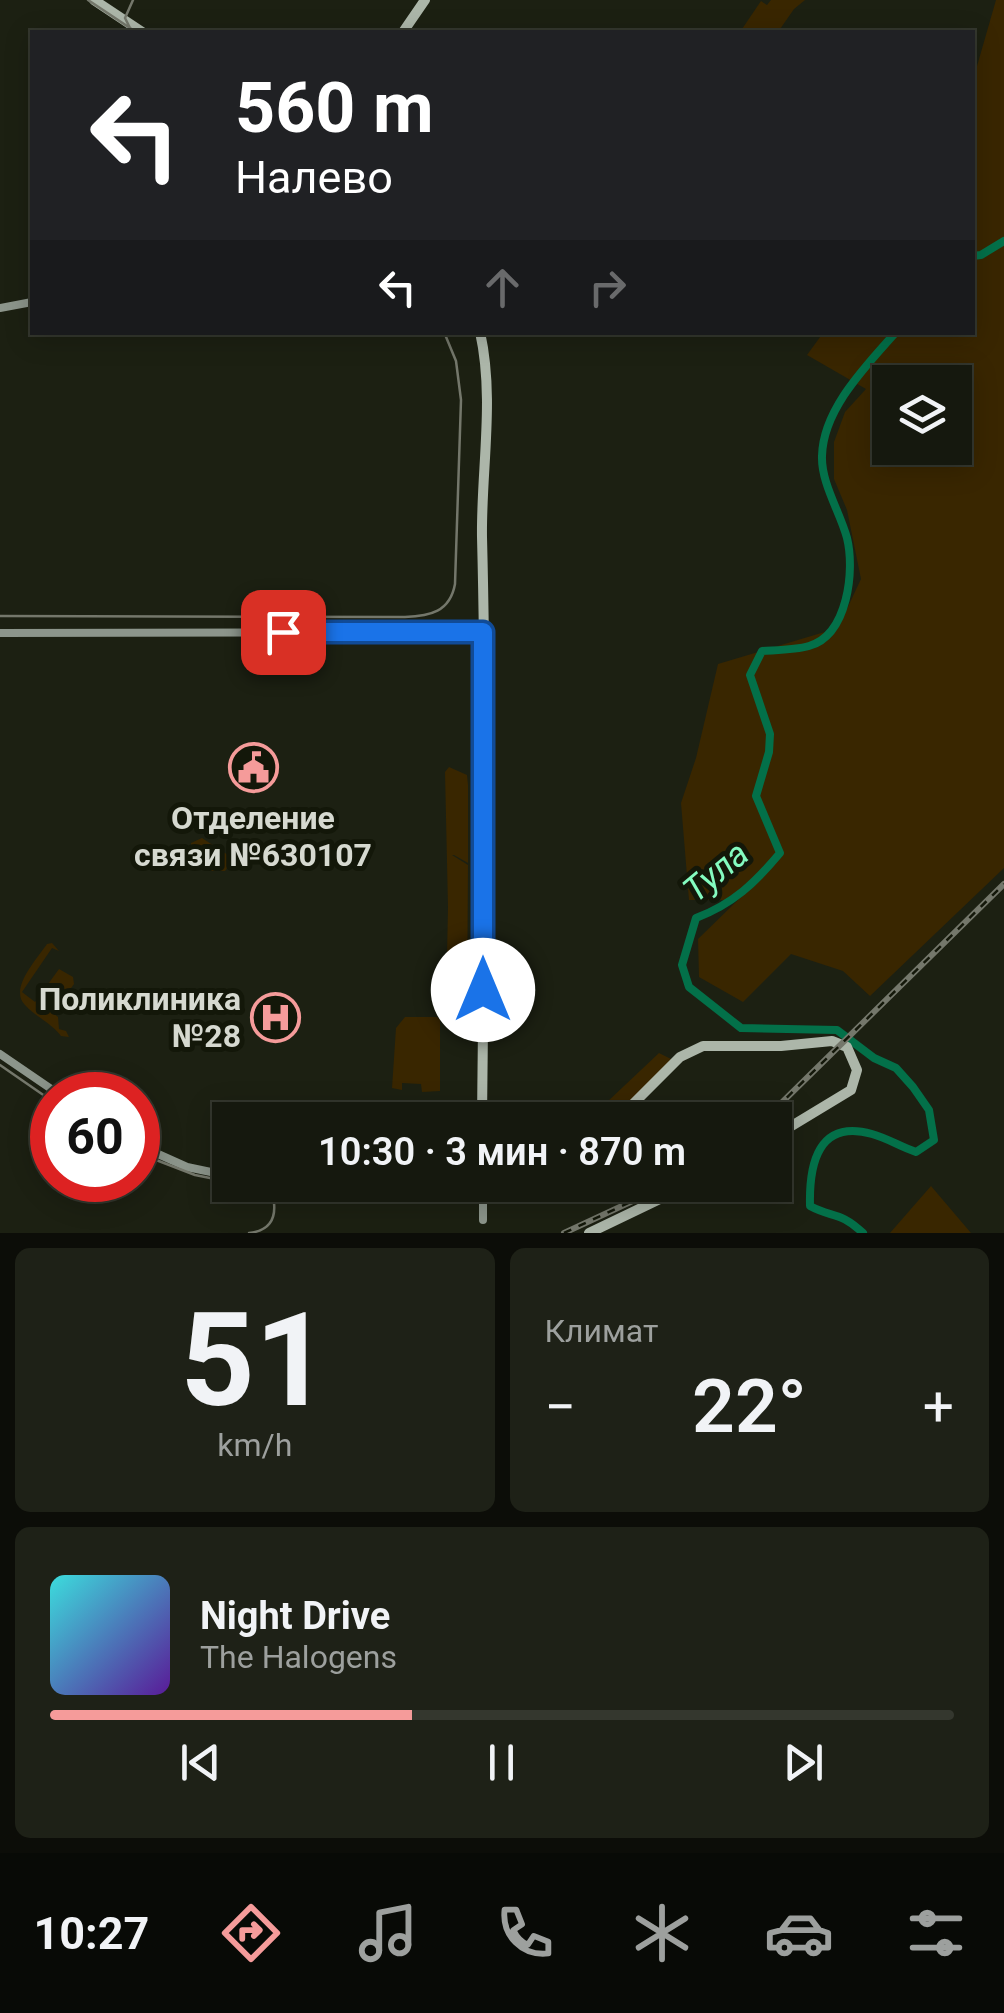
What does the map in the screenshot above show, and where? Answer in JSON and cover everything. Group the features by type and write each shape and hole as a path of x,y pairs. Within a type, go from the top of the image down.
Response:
{"main road":[{"path":"94,0 139,30"},
{"path":"404,30 425,0"},
{"path":"480,335 485,399 482,1102"},
{"path":"635,1102 680,1057 703,1046 781,1046 832,1041 847,1047 857,1070 850,1090 792,1126"},
{"path":"589,1233 654,1202"}],"street":[{"path":"0,308 30,302"},
{"path":"0,632 483,632"},
{"path":"0,1054 30,1074"},
{"path":"160,1155 212,1172"},
{"path":"482,1202 482,1220"}],"shaded area":[{"path":"771,0 805,0 779,30 741,30 761,1 767,5"},
{"path":"996,0 1004,0 1004,868 870,996 843,971 791,954 743,1002 699,977 698,939 738,900 689,900 681,803 718,664 838,628 861,579 847,510 834,479 834,442 845,412 866,389 807,355 822,335 975,335 975,73"},
{"path":"449,767 467,775 468,785 468,863 452,855 468,865 467,1011 452,1013 446,1007 445,772"},
{"path":"202,838 228,855 230,864 225,871 212,871 191,855 191,843"},
{"path":"52,943 59,951 52,948 22,992 35,1002 59,969 73,977 74,984 53,1013 58,1017 59,1029 69,1037 61,1036 21,998 20,991 26,974 47,944"},
{"path":"405,1017 440,1020 440,1091 422,1092 421,1084 402,1083 402,1090 392,1088 396,1028"},
{"path":"659,1053 673,1060 630,1102 607,1102"},
{"path":"931,1186 971,1233 890,1233"}],"waterway":[{"name":"Тула","path":"975,256 1004,241"},
{"name":"Тула","path":"863,1233 842,1218 810,1206 812,1175 820,1149 839,1133 854,1131 916,1152 934,1140 929,1110 896,1068 874,1058 837,1030 741,1028 689,987 682,965 696,918 742,892 780,853 756,796 770,734 750,675 762,651 809,646 822,640 840,615 849,583 849,551 824,477 824,439 848,389 893,335"}],"tram line":[{"path":"88,0 133,30"},
{"path":"130,28 125,18 133,0"},
{"path":"0,616 405,617 438,611 449,601 455,584 461,400 456,361 445,335"},
{"path":"0,1065 30,1086"},
{"path":"160,1161 212,1178"},
{"path":"249,1233 269,1224 273,1202"}],"railway":[{"path":"782,1102 1004,884"},
{"path":"564,1233 631,1202"}],"place":[{"name":"Отделение связи №630107","path":"253,768"},
{"name":"Поликлиника №28","path":"276,1017"}],"route":[{"path":"283,632 483,632 483,990"}]}
